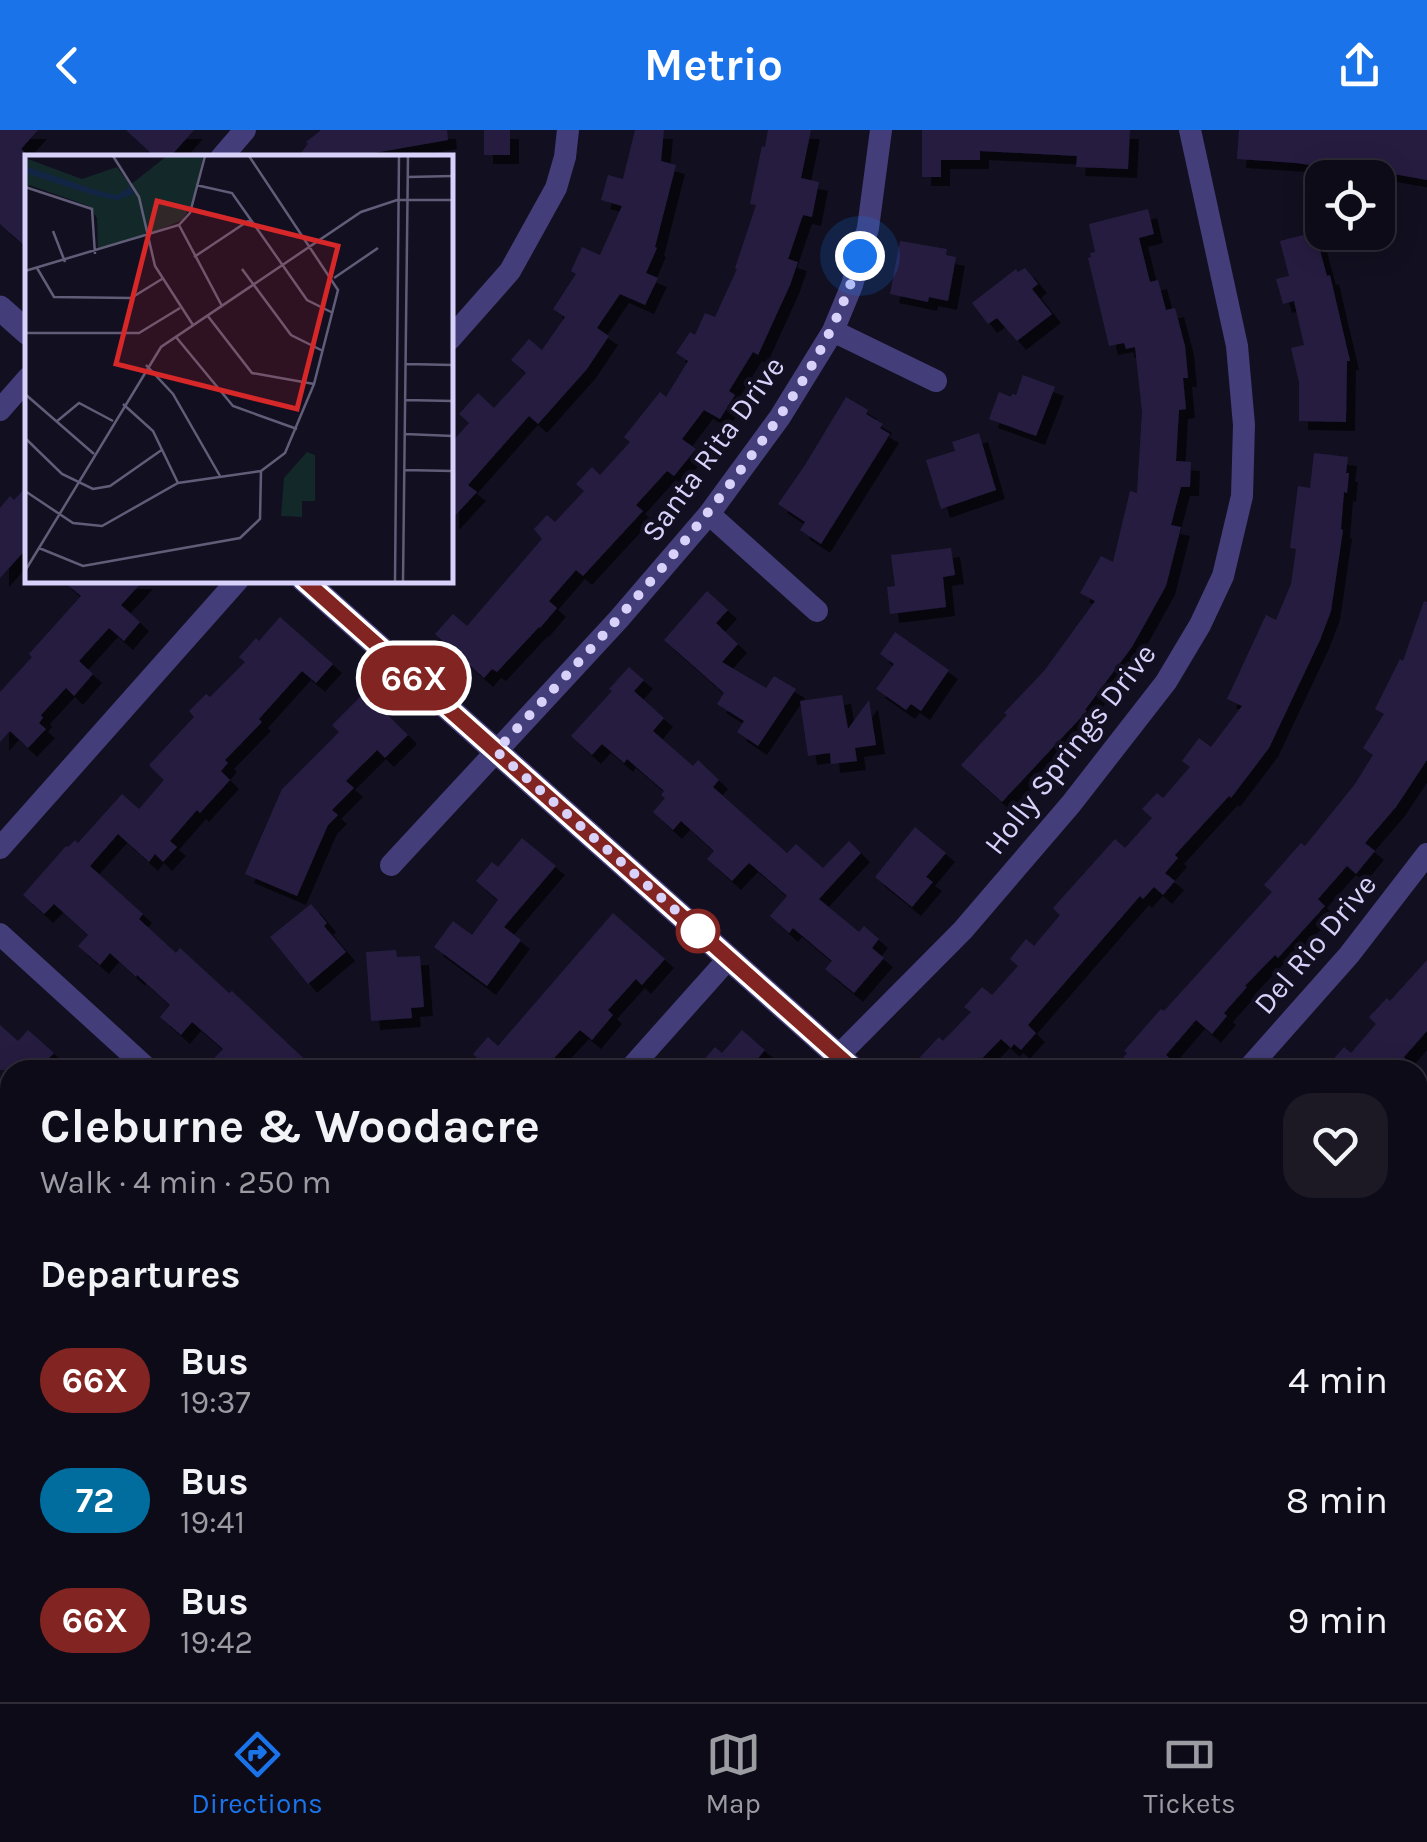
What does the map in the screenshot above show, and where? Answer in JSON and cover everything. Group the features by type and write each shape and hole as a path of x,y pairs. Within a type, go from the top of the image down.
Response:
{"street":[{"path":"224,155 245,130"},
{"path":"452,338 510,272 556,188 568,130"},
{"name":"Santa Rita Drive","path":"391,865 618,620 708,514 780,417 833,330 852,285 868,228 881,130"},
{"name":"Holly Springs Drive","path":"849,1060 1072,804 1166,682 1224,576 1242,496 1244,425 1237,346 1190,130"},
{"path":"0,308 25,330"},
{"path":"833,330 936,381"},
{"path":"0,410 25,381"},
{"path":"708,514 816,611"},
{"path":"0,848 236,582"},
{"path":"306,582 843,1060"},
{"name":"Del Rio Drive","path":"1256,1060 1349,955 1427,854"},
{"path":"0,934 138,1060"},
{"path":"638,1060 728,958"}],"building":[{"path":"0,130 38,130 21,149 28,155 25,246 0,224"},
{"path":"126,130 194,130 172,155 153,155"},
{"path":"321,130 447,130 448,140 372,155 299,155 306,142"},
{"path":"484,130 510,130 510,155 484,155"},
{"path":"635,130 664,130 661,161 676,165 657,248 646,273 658,278 645,305 620,294 597,328 609,336 587,369 538,424 529,416 468,485 477,492 452,519 452,442 469,423 459,414 478,393 494,408 526,373 511,360 529,339 542,350 565,317 553,309 576,274 571,271 582,247 600,255 622,206 601,200 608,175 623,179"},
{"path":"768,130 811,130 801,178 819,182 812,217 803,215 788,259 798,262 790,285 758,355 753,352 729,391 735,395 720,419 704,410 682,439 696,449 674,476 667,471 636,505 643,511 583,576 576,570 549,601 557,608 540,628 497,672 492,669 484,678 435,634 453,614 467,626 542,539 534,529 547,515 555,522 584,491 576,484 592,467 600,475 630,442 624,437 660,392 666,397 688,361 676,353 690,332 695,335 705,313 715,317 737,269 756,205 750,204"},
{"path":"922,130 1130,130 1128,169 1076,167 1077,156 980,151 980,160 941,160 941,177 922,177"},
{"path":"1239,130 1427,130 1427,180 1395,174 1395,160 1305,160 1305,164 1237,159"},
{"path":"1148,209 1154,234 1139,238 1150,282 1158,280 1166,310 1175,308 1185,346 1186,409 1179,410 1176,461 1191,462 1190,487 1181,487 1171,525 1181,527 1166,586 1132,647 1087,711 1002,802 961,765 1044,671 1095,601 1080,593 1101,556 1113,562 1130,491 1137,493 1142,412 1135,347 1126,349 1124,343 1109,346 1088,258 1095,252 1089,224"},
{"path":"1305,235 1305,250 1320,250 1327,276 1330,275 1350,361 1346,422 1299,421 1299,382 1291,348 1304,345 1294,301 1283,304 1276,279 1289,276 1280,241"},
{"path":"900,241 947,249 946,255 956,257 948,301 929,297 928,302 890,294"},
{"path":"1025,268 1038,284 1032,289 1052,314 1017,341 997,318 988,324 972,303 1016,269 1018,272"},
{"path":"1023,375 1055,387 1036,436 989,419 999,392 1016,395"},
{"path":"846,397 868,410 866,414 883,424 880,428 890,434 821,544 800,530 805,522 778,504"},
{"path":"979,433 996,490 941,509 926,460 955,451 952,442"},
{"path":"1314,453 1348,457 1343,530 1331,611 1269,748 1231,798 1175,855 1178,858 1165,873 1175,881 1163,895 1154,887 1143,899 1140,896 1028,1025 1036,1033 1021,1050 1014,1044 1011,1048 1001,1039 981,1060 917,1060 971,1012 964,1007 982,987 992,995 1018,966 1010,959 1026,939 1034,946 1060,915 1053,908 1115,839 1125,848 1152,818 1142,809 1157,793 1163,798 1190,767 1182,761 1199,738 1211,747 1242,706 1227,699 1266,615 1276,620 1291,584 1296,549 1290,548 1298,486 1310,488"},
{"path":"25,488 25,550 0,578 0,508 10,496 14,500"},
{"path":"951,548 955,575 943,577 946,607 890,614 887,587 895,586 891,555"},
{"path":"64,582 142,582 121,605 140,622 124,641 109,628 79,661 93,674 74,696 66,688 41,715 39,723 46,729 28,748 10,731 0,742 0,692 81,596"},
{"path":"707,591 728,610 716,623 738,644 722,662 766,688 774,676 796,689 758,746 737,732 744,721 717,704 724,693 664,640"},
{"path":"1424,601 1427,602 1427,760 1396,807 1365,843 1375,851 1356,874 1347,866 1318,899 1325,906 1278,958 1275,955 1245,986 1212,1034 1196,1020 1166,1055 1172,1060 1121,1060 1127,1053 1124,1051 1161,1009 1164,1011 1272,892 1264,885 1301,843 1305,846 1355,784 1373,755 1363,748 1384,714 1375,709 1400,659 1403,661"},
{"path":"280,617 333,664 316,683 302,671 259,719 262,722 225,760 228,763 221,771 230,780 170,841 177,847 163,862 155,854 149,862 118,834 90,866 143,914 139,919 176,953 180,948 229,993 232,991 305,1060 213,1060 223,1049 192,1022 181,1035 160,1017 170,1005 137,975 110,953 100,965 78,946 88,935 54,904 44,914 23,895 66,846 75,840 78,843 122,794 139,809 164,780 149,765 194,717 189,711 206,694 210,697 245,662 239,657 256,638 259,641"},
{"path":"895,632 949,670 921,711 911,704 906,710 876,689 894,664 880,654"},
{"path":"629,667 644,680 634,691 664,718 653,731 693,766 698,760 719,780 713,787 787,853 796,844 823,868 849,841 861,853 819,899 859,932 864,926 879,939 872,948 884,958 854,993 825,969 832,961 793,928 789,933 770,916 787,896 749,863 732,881 707,859 714,851 681,821 673,830 653,812 665,798 661,795 664,791 627,759 624,763 602,744 592,755 571,736"},
{"path":"365,692 408,735 385,758 377,750 346,781 354,788 332,810 338,815 328,825 297,896 245,874 282,789 339,732 332,725"},
{"path":"842,695 848,729 869,700 876,745 855,748 857,761 831,764 830,753 808,756 800,701"},
{"path":"915,827 946,853 926,877 933,882 912,907 875,877"},
{"path":"522,838 556,866 504,927 521,940 487,986 434,947 453,921 472,935 498,900 476,881 492,862 498,867"},
{"path":"311,904 346,952 308,984 270,937"},
{"path":"613,913 665,959 642,985 636,979 608,1010 613,1015 592,1040 580,1030 552,1060 479,1060 473,1054 488,1037 498,1046"},
{"path":"396,950 397,957 420,956 424,1007 411,1008 412,1018 371,1021 366,952"},
{"path":"1427,960 1427,1031 1404,1057 1406,1060 1333,1060 1344,1047 1351,1053 1376,1024 1369,1017 1387,998 1390,1001"},
{"path":"0,1025 18,1041 28,1030 54,1053 47,1060 0,1060"},
{"path":"742,1030 765,1050 756,1060 704,1060 715,1047 722,1053"}],"bus line":[{"name":"66X","path":"306,582 843,1060"}],"route":[{"path":"698,931 496,751 618,620 708,514 780,417 833,330 860,256"}]}
